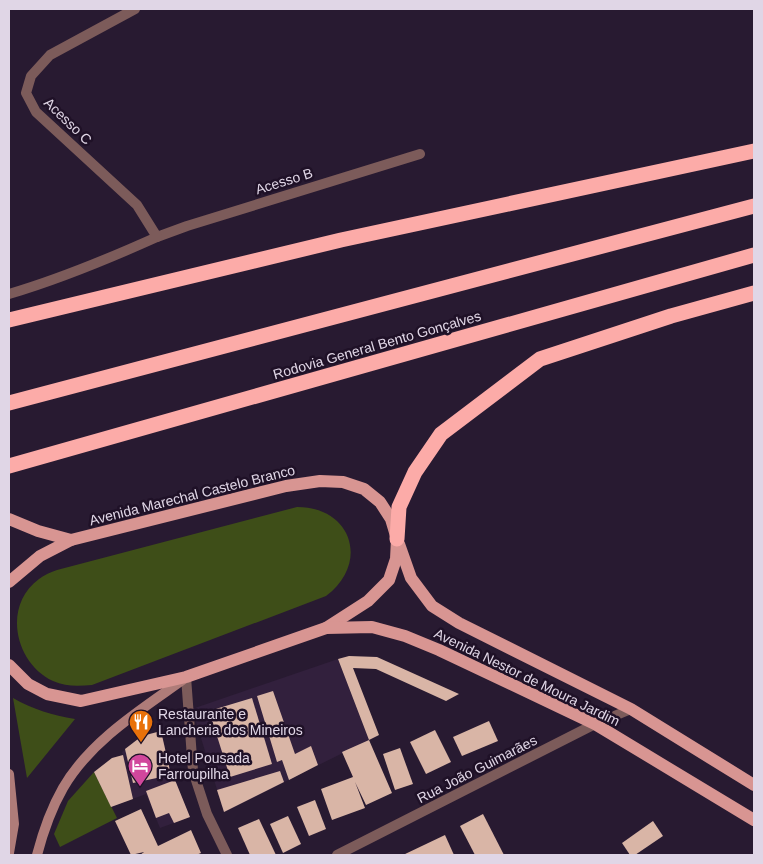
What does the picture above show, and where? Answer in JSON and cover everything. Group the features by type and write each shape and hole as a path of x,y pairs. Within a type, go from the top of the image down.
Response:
{"highway":[{"path":"9,320 341,240 754,151"},
{"path":"9,403 754,206"},
{"name":"Rodovia General Bento Gonçalves","path":"15,465 754,255"},
{"path":"397,539 399,507 415,472 441,434 540,359 671,316 754,293"}],"main road":[{"name":"Avenida Marechal Castelo Branco","path":"9,582 40,556 71,540 286,486 320,481 343,482 364,489 380,502 391,519 397,539 396,559 389,580 368,601 326,628 186,677 81,701 47,694 28,684 9,665"},
{"path":"9,519 38,531 71,540"},
{"name":"Avenida Nestor de Moura Jardim","path":"397,539 411,578 432,606 459,623 630,709 754,785"},
{"name":"Avenida Nestor de Moura Jardim","path":"326,628 372,627 405,636 595,724 754,820"},
{"name":"Avenida Marechal Castelo Branco","path":"37,855 45,826 64,787 88,757 122,724 186,677"},
{"path":"9,774 14,824 9,853"}],"street":[{"name":"Acesso C","path":"135,9 50,55 31,76 26,93 36,112 137,205 157,238"},
{"name":"Acesso B","path":"9,294 70,274 187,226 420,154"},
{"path":"186,677 193,771 207,814 227,855"},
{"name":"Rua João Guimarães","path":"337,855 595,724 630,709"}],"shaded area":[{"path":"338,659 369,740 224,812 192,709"},
{"name":"Hotel Pousada Farroupilha","path":"161,731 171,774 177,773 178,779 175,780 190,817 160,828 146,794 111,807 94,773 112,758 123,755 122,752 142,736"}],"green space":[{"path":"297,507 316,509 331,516 342,526 349,539 351,553 348,568 340,583 326,596 92,685 77,686 53,681 40,673 22,648 17,618 20,604 27,590 45,575 57,570"},
{"path":"13,698 43,712 75,719 27,778"},
{"path":"94,772 117,818 60,847 54,834 68,801"}],"building":[{"path":"349,656 377,657 459,694 446,701 376,669 353,668 379,735 369,740 338,659"},
{"path":"273,691 295,754 311,746 318,765 289,780 282,760 277,762 257,696"},
{"path":"252,698 272,764 230,777 209,711"},
{"path":"489,721 498,741 462,756 453,737"},
{"path":"435,730 451,762 426,774 410,742"},
{"path":"161,731 171,775 133,783 125,749 142,736"},
{"path":"369,740 392,793 366,805 355,782 365,808 332,820 321,789 353,777 342,752"},
{"path":"400,748 413,784 395,790 383,754"},
{"path":"123,755 133,799 111,807 94,772 112,758"},
{"path":"280,771 284,782 224,812 217,790"},
{"path":"175,780 190,817 174,823 169,813 156,818 146,791"},
{"path":"315,800 326,829 309,836 297,807"},
{"path":"141,809 158,846 191,830 201,853 196,855 140,855 144,852 131,855 115,821"},
{"path":"483,814 504,855 475,855 460,826"},
{"path":"288,816 301,844 283,853 270,824"},
{"path":"259,819 276,855 250,855 238,828"},
{"path":"653,821 663,836 635,855 630,855 622,843"},
{"path":"445,835 454,855 403,855"}],"place":[{"name":"Restaurante e Lancheria dos Mineiros","path":"141,743"},
{"name":"Hotel Pousada Farroupilha","path":"140,787"}]}
